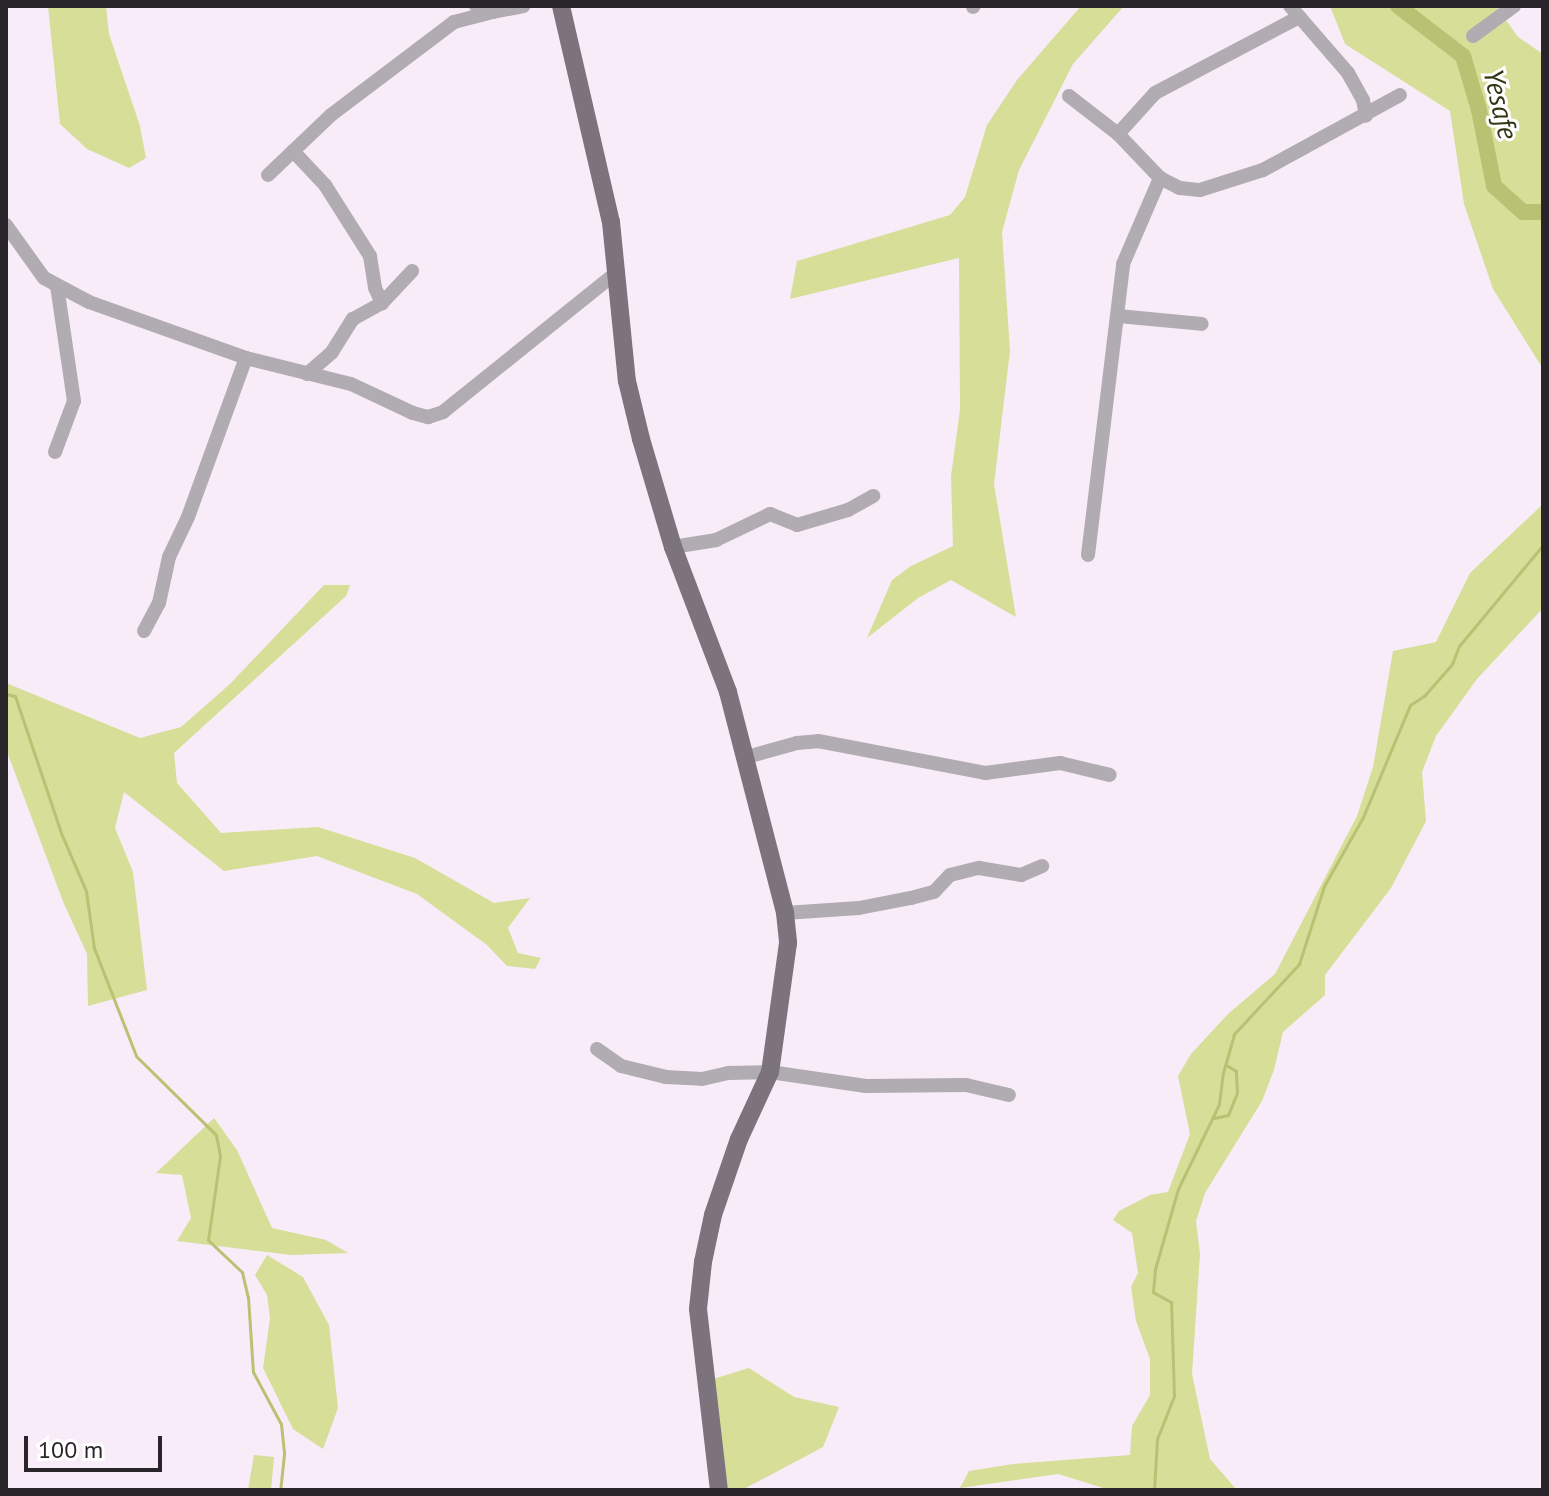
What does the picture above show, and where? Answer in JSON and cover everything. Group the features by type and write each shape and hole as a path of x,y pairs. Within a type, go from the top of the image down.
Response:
{"main road":[{"path":"561,6 611,222 627,381 673,547 728,692 785,913 788,943 770,1072 739,1139 713,1215 703,1262 698,1309 719,1490"}],"street":[{"path":"476,6 493,12"},
{"path":"268,175 331,115 454,22 523,6"},
{"path":"1473,36 1514,6"},
{"path":"1118,134 1155,93 1294,12 1348,73 1363,100 1366,116"},
{"path":"1069,96 1118,134 1160,178 1180,188 1200,190 1263,170 1400,95"},
{"path":"293,151 325,185 370,256 375,288 382,303"},
{"path":"1088,555 1123,264 1160,178"},
{"path":"6,225 35,268 57,286 89,302 246,358 351,384 428,417 443,412 616,273"},
{"path":"307,374 332,352 353,319 382,303 412,271"},
{"path":"55,452 74,401 57,286"},
{"path":"1118,316 1202,324"},
{"path":"144,631 159,603 169,557 188,517 246,358"},
{"path":"673,547 716,540 770,514 797,525 848,510 873,496"},
{"path":"747,757 797,743 818,741 985,773 1060,763 1110,775"},
{"path":"785,913 859,908 911,898 934,892 950,875 979,868 1021,875 1042,866"},
{"path":"597,1049 621,1066 666,1077 702,1079 729,1073 770,1072 866,1086 966,1085 1009,1095"}],"green space":[{"path":"48,6 106,6 109,34 140,126 146,158 129,168 87,149 60,124"},
{"path":"1081,6 1124,6 1073,64 1019,170 1002,232 1010,351 994,484 1016,617 951,580 918,598 867,638 892,580 911,566 953,546 951,476 960,410 959,258 790,299 797,261 950,215 965,197 987,125 1017,80"},
{"path":"1330,6 1496,6 1518,37 1543,54 1543,369 1493,289 1464,204 1450,111 1345,44"},
{"path":"1543,504 1543,608 1477,679 1436,736 1422,772 1426,821 1391,888 1325,975 1325,995 1283,1032 1274,1070 1262,1101 1205,1193 1196,1221 1200,1254 1192,1374 1210,1459 1237,1490 1110,1490 1058,1474 960,1488 969,1471 1013,1464 1130,1455 1132,1426 1150,1395 1150,1359 1136,1321 1131,1287 1138,1273 1132,1233 1113,1220 1119,1211 1150,1195 1168,1192 1190,1134 1178,1076 1191,1054 1228,1014 1275,974 1357,816 1373,767 1393,651 1436,642 1470,573"},
{"path":"324,585 350,585 346,596 174,753 177,783 221,833 318,827 415,858 494,903 530,898 508,928 518,953 541,958 535,969 507,966 487,945 417,894 317,856 224,871 124,792 115,828 133,872 147,990 88,1006 87,954 64,904 6,749 6,683 140,738 181,727 230,684"},
{"path":"214,1118 237,1150 272,1228 326,1240 348,1253 291,1255 177,1241 191,1218 182,1175 156,1173"},
{"path":"267,1255 303,1277 329,1325 338,1408 323,1449 293,1429 263,1368 270,1318 267,1295 255,1275"},
{"path":"749,1368 794,1397 839,1407 823,1447 742,1490 728,1490 713,1379"},
{"path":"254,1455 274,1457 271,1490 248,1490"}],"waterway":[{"name":"Yesafe","path":"1398,6 1463,56 1479,110 1494,186 1523,212 1543,212"},
{"path":"1154,1490 1157,1439 1174,1396 1171,1302 1153,1292 1155,1269 1178,1189 1219,1104 1223,1073 1234,1034 1299,964 1324,886 1363,817 1410,705 1424,696 1452,664 1459,646 1543,545"},
{"path":"6,694 15,696 61,833 86,891 94,948 136,1056 216,1135 220,1156 208,1240 242,1272 248,1297 253,1372 281,1424 284,1454 280,1490"},
{"path":"1214,1118 1228,1115 1237,1093 1236,1071 1226,1065"}]}
